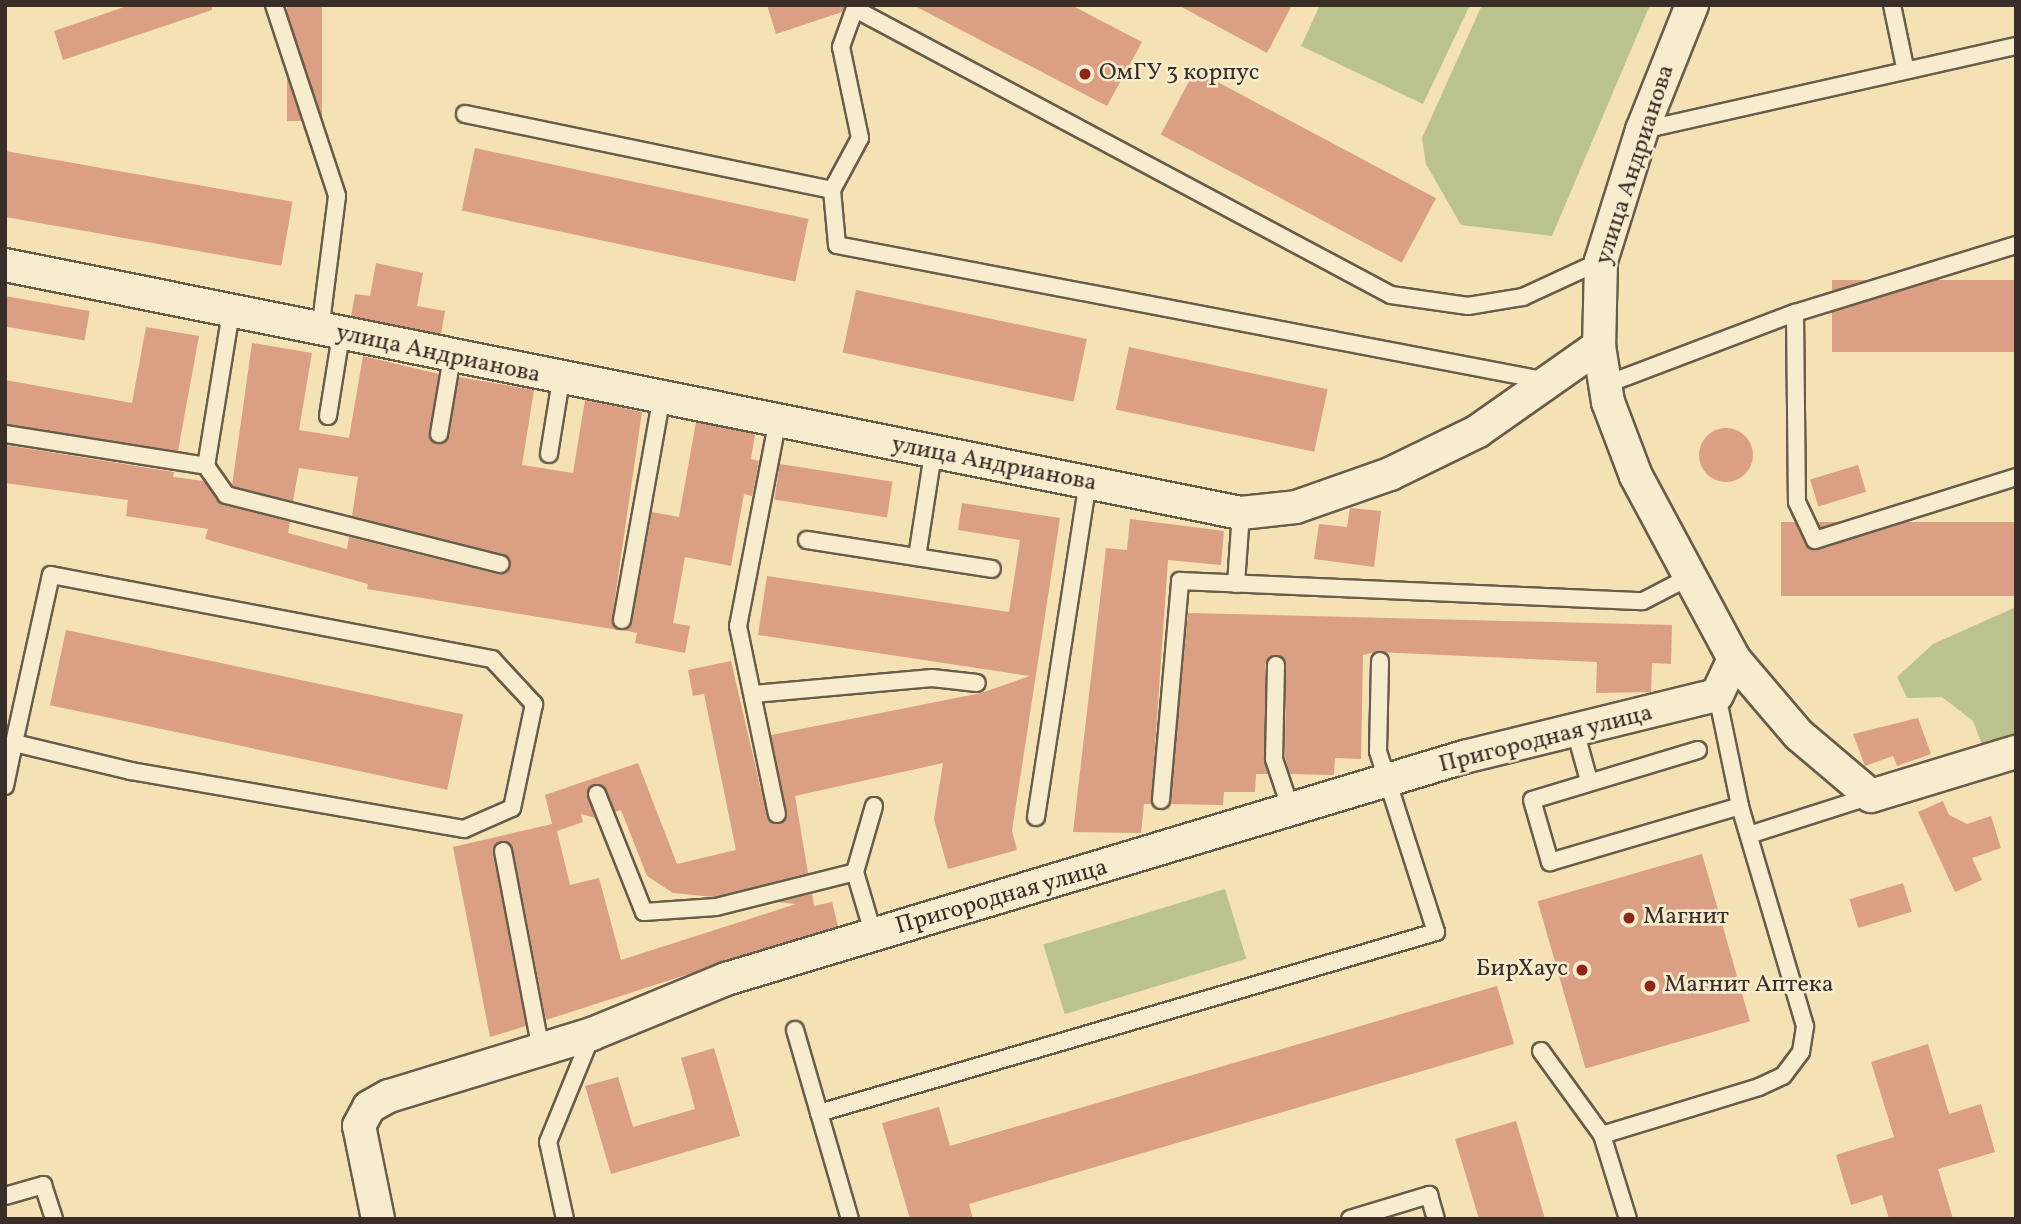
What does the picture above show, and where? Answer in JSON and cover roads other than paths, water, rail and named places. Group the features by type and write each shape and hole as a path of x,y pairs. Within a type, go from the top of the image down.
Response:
{"street":[{"name":"улица Андрианова","path":"5,265 777,424 1241,513 1296,507 1390,474 1478,431 1553,382 1598,346 1601,261 1642,130 1692,5"},
{"path":"1598,346 1605,385 1636,476 1734,659 1799,735 1871,796 2016,752"},
{"path":"1717,695 1734,659"},
{"name":"Пригородная улица","path":"378,1218 360,1147 359,1126 369,1107 592,1034 726,979 1292,813 1464,757 1576,734 1717,695"}],"lane":[{"path":"274,5 337,196 328,416"},
{"path":"1892,5 1905,67"},
{"path":"1553,382 837,245 832,190 860,138 841,47 856,7 1391,295 1468,306 1512,299 1601,261"},
{"path":"1642,130 1905,67 2016,46"},
{"path":"465,114 832,190"},
{"path":"1605,385 1796,313 2016,245"},
{"path":"231,312 206,466 226,495 500,564"},
{"path":"1796,313 1797,502 1815,540 2016,477"},
{"path":"439,434 452,357"},
{"path":"549,454 561,380"},
{"path":"622,620 661,400"},
{"path":"777,424 738,626 777,814"},
{"path":"5,433 206,466"},
{"path":"917,557 933,454"},
{"path":"1036,817 1088,483"},
{"path":"1236,584 1241,513"},
{"path":"807,540 992,569"},
{"path":"5,786 14,743 51,575 492,659 534,704 512,808 464,829 131,771 14,743"},
{"path":"1161,800 1180,581 1643,601 1691,576"},
{"path":"819,1113 1437,932 1378,751 1380,661"},
{"path":"1276,666 1274,759 1292,813"},
{"path":"754,694 932,678 977,683"},
{"path":"1602,1135 1759,1087 1783,1076 1801,1052 1805,1026 1740,806 1717,695"},
{"path":"1576,734 1589,780"},
{"path":"1698,750 1589,780 1532,800 1550,862 1740,806"},
{"path":"597,794 644,912 716,907 855,872"},
{"path":"1749,835 1871,796"},
{"path":"874,806 855,872 874,936"},
{"path":"503,851 541,1051"},
{"path":"794,1030 850,1219"},
{"path":"565,1219 548,1142 592,1034"},
{"path":"1541,1051 1602,1135 1628,1219"},
{"path":"5,1196 43,1185 54,1219"},
{"path":"1350,1219 1429,1195 1436,1219"}],"place":[{"name":"ОмГУ 3 корпус","path":"1085,74"},
{"name":"Магнит","path":"1629,918"},
{"name":"БирХаус","path":"1582,970"},
{"name":"Магнит Аптека","path":"1650,986"}]}
